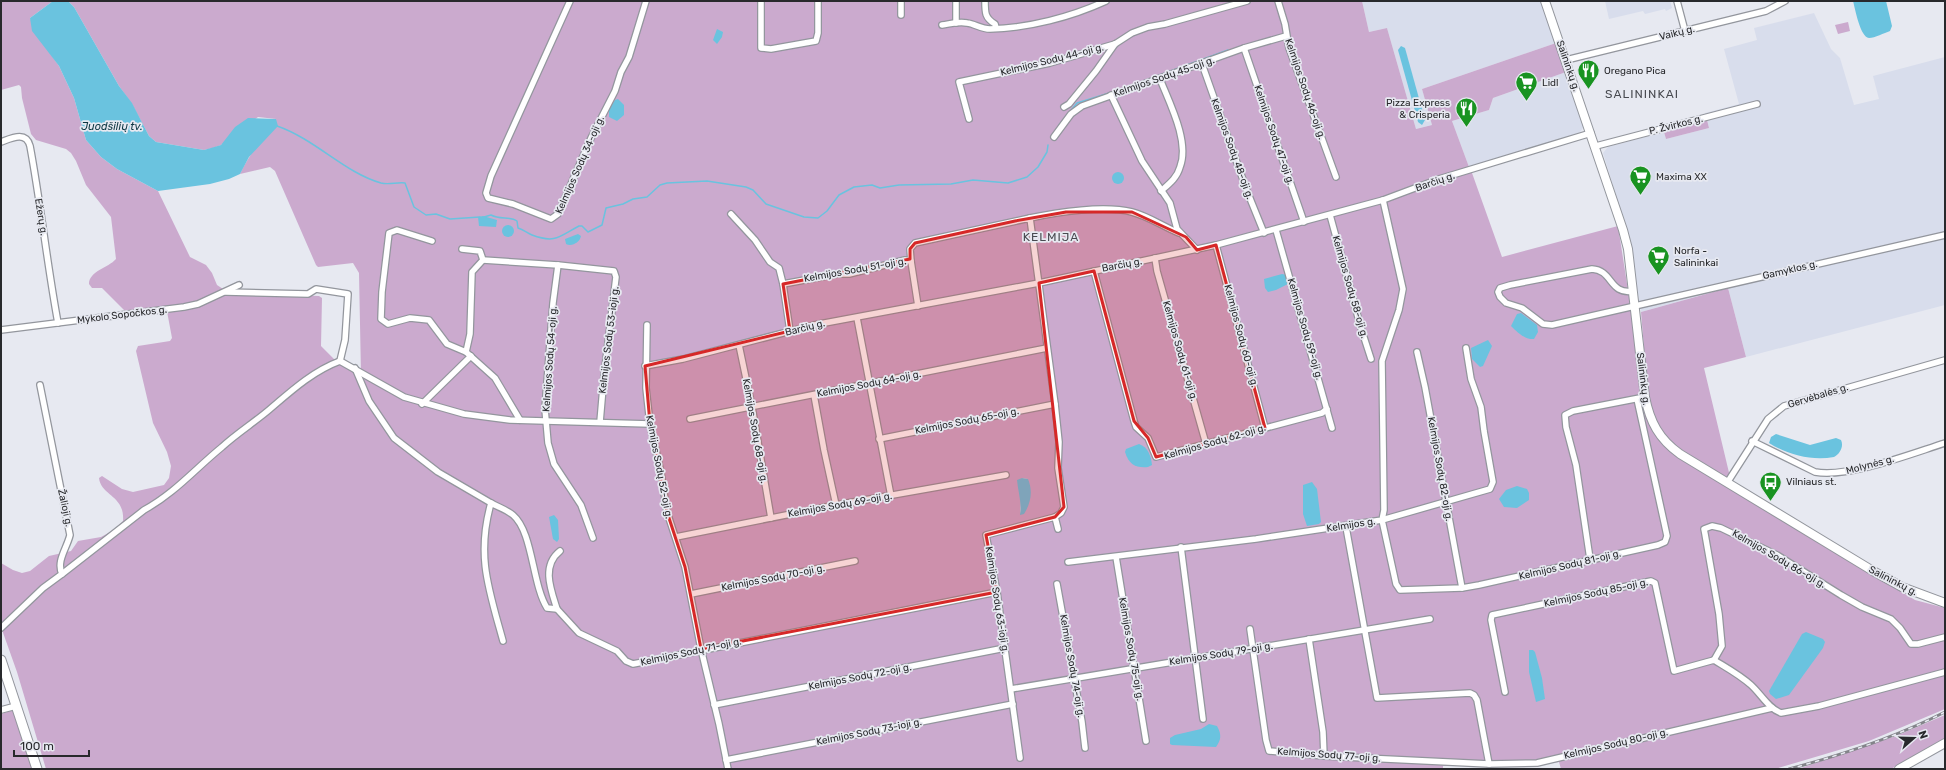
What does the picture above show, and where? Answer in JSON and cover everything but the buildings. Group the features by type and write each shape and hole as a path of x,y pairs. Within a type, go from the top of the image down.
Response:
{"main road":[{"name":"Salininkų g.","path":"1545,1 1596,146 1623,230 1635,306 1641,398 1652,423 1670,447 1727,483 1889,580 1920,595 1945,603"},
{"path":"1,660 37,769"},
{"path":"1900,769 1945,743"}],"street":[{"name":"Kelmijos Sodų 34-oji g.","path":"570,1 491,176 486,192 488,198 513,204 551,219 558,214 591,138 615,91 621,72 633,48 646,1"},
{"path":"761,1 761,48 771,50 816,41 818,33 818,1"},
{"path":"901,1 901,15"},
{"path":"956,1 956,23"},
{"path":"985,1 985,13 987,19 995,24 996,28"},
{"path":"942,25 968,23 982,28 996,28 1050,20 1094,7 1106,1"},
{"name":"Kelmijos Sodų 44-oji g.","path":"969,119 959,82 1050,63 1115,44 1132,33 1148,27 1165,24 1247,1"},
{"name":"Kelmijos Sodų 46-oji g.","path":"1278,1 1285,24 1286,36 1336,177"},
{"path":"1677,1 1685,31"},
{"name":"Vaikų g.","path":"1566,60 1766,10 1785,1"},
{"name":"Kelmijos Sodų 45-oji g.","path":"1054,137 1075,110 1082,106 1244,48 1286,36"},
{"path":"1064,107 1069,104 1096,71 1115,44"},
{"name":"Kelmijos Sodų 47-oji g.","path":"1244,48 1304,222"},
{"name":"Kelmijos Sodų 48-oji g.","path":"1202,64 1247,191 1264,233"},
{"path":"1160,78 1180,133 1182,158 1180,169 1176,176 1161,191"},
{"path":"1111,95 1142,160 1172,209 1180,233 1188,239 1197,250"},
{"name":"P. Žvirkos g.","path":"1596,146 1757,104"},
{"name":"Barčių g.","path":"645,366 683,359 814,325 1039,283 1197,250 1383,200 1439,179 1591,133"},
{"name":"Ežerų g.","path":"1,142 18,137 25,137 29,141 44,230 46,258 58,323"},
{"name":"Kelmijos g.","path":"1068,562 1382,520 1384,510 1382,361 1399,310 1403,289 1383,200"},
{"name":"Kelmijos Sodų 51-oji g.","path":"783,284 849,274 905,260 911,261 910,250 915,243 1030,218 1066,212 1124,210 1142,215 1180,233"},
{"path":"731,214 755,240 770,262 779,268 790,331"},
{"name":"Kelmijos Sodų 58-oji g.","path":"1330,215 1371,359"},
{"path":"1030,218 1059,442 1058,468 1064,507 1062,513 1055,516 1058,529"},
{"path":"432,240 397,230 392,230 389,234 382,292 382,319 388,324 410,318 429,320 447,344 468,354 495,378 520,420"},
{"name":"Kelmijos Sodų 59-oji g.","path":"1276,230 1332,428"},
{"name":"Gamyklos g.","path":"1633,291 1625,292 1618,290 1604,273 1592,269 1510,285 1500,288 1498,292 1502,300 1522,308 1546,325 1945,235"},
{"name":"Kelmijos Sodų 60-oji g.","path":"1216,245 1265,428"},
{"path":"422,404 468,354 472,318 472,272 483,260 480,251 462,249"},
{"name":"Kelmijos Sodų 61-oji g.","path":"1155,258 1157,271 1206,444"},
{"name":"Kelmijos Sodų 53-ioji g.","path":"483,260 612,270 616,274 600,422"},
{"path":"911,261 918,306"},
{"name":"Kelmijos Sodų 54-oji g.","path":"558,265 553,303 545,409 548,443 554,464 581,505 593,538"},
{"name":"Kelmijos Sodų 62-oji g.","path":"1094,271 1136,427 1148,438 1154,455 1159,458 1322,413 1327,409"},
{"name":"Mykolo Sopočkos g.","path":"1,330 184,307 198,304 239,285"},
{"path":"224,292 308,294 316,289 348,294 345,340 340,361"},
{"path":"857,318 891,496"},
{"name":"Kelmijos Sodų 52-oji g.","path":"647,325 645,366 650,424 661,473 667,512 685,567 701,649 728,769"},
{"name":"Kelmijos Sodų 68-oji g.","path":"739,345 752,407 771,518"},
{"name":"Kelmijos Sodų 64-oji g.","path":"690,419 1047,348"},
{"path":"1382,520 1490,489 1493,482 1481,407 1471,379 1466,348"},
{"name":"Kelmijos Sodų 82-oji g.","path":"1417,352 1462,588"},
{"name":"Gervėbalės g.","path":"1727,483 1752,441 1768,419 1775,412 1789,404 1945,360"},
{"path":"1,628 43,588 144,510 159,502 190,478 222,447 294,389 326,366 340,361 355,368 404,397 422,404 464,414 510,420 650,424"},
{"path":"355,368 369,402 394,438 438,472 491,503 485,523 484,567 503,641"},
{"name":"Žalioji g.","path":"40,385 69,527 68,545 60,559 62,574"},
{"path":"814,394 836,505"},
{"path":"1590,559 1576,465 1566,427 1565,415 1641,398"},
{"name":"Kelmijos Sodų 81-oji g.","path":"1382,520 1398,588 1404,590 1462,588 1658,545 1666,539 1641,398"},
{"name":"Kelmijos Sodų 65-oji g.","path":"879,439 1054,404"},
{"name":"Molynės g.","path":"1752,441 1815,472 1826,474 1850,471 1945,444"},
{"name":"Kelmijos Sodų 69-oji g.","path":"676,537 836,505 1006,475"},
{"name":"Kelmijos Sodų 71-oji g.","path":"491,503 507,511 519,522 528,546 543,602 547,608 557,609 579,633 617,651 626,662 633,664 701,649 997,592"},
{"name":"Kelmijos Sodų 63-ioji g.","path":"1020,758 997,592 986,535 1055,516"},
{"path":"1346,526 1377,698 1470,693 1474,695 1477,700 1489,764"},
{"name":"Kelmijos Sodų 86-oji g.","path":"1714,660 1722,646 1719,614 1704,534 1704,530 1712,526 1731,531 1777,555 1852,601 1891,618 1911,644 1918,644 1945,637"},
{"path":"1181,547 1203,719"},
{"path":"557,609 548,582 552,558 560,551"},
{"name":"Kelmijos Sodų 75-oji g.","path":"1116,556 1146,741"},
{"name":"Kelmijos Sodų 70-oji g.","path":"691,594 854,562"},
{"name":"Kelmijos Sodų 85-oji g.","path":"1505,692 1491,620 1492,615 1651,580 1655,583 1674,671 1714,660"},
{"name":"Kelmijos Sodų 74-oji g.","path":"1057,584 1067,632 1073,679 1082,722 1085,748"},
{"name":"Kelmijos Sodų 79-oji g.","path":"1011,689 1430,619"},
{"name":"Kelmijos Sodų 77-oji g.","path":"1250,629 1268,750 1324,756 1489,764"},
{"path":"1309,639 1323,732 1324,756"},
{"name":"Kelmijos Sodų 72-oji g.","path":"714,705 1005,648"},
{"path":"1714,660 1736,673 1772,708 1781,713 1787,713 1873,693 1945,672"},
{"name":"Kelmijos Sodų 73-ioji g.","path":"726,760 1013,704"},
{"path":"1,710 16,706"},
{"name":"Kelmijos Sodų 80-oji g.","path":"1489,764 1537,763 1772,708"}],"highlighted area":[{"path":"1066,212 1132,212 1186,237 1197,250 1216,245 1265,428 1156,457 1148,438 1134,421 1094,271 1039,283 1064,507 1055,517 986,535 997,592 701,649 685,567 667,512 650,424 645,366 790,331 783,284 910,259 910,249 915,243 1015,221"}],"shaded area":[{"path":"1,1 53,1 30,18 47,49 59,66 74,98 86,140 101,157 117,169 158,191 190,257 206,265 212,273 217,285 229,293 319,296 322,298 321,346 334,359 361,375 359,273 353,263 318,267 275,171 270,167 240,174 252,153 276,119 258,117 221,145 204,150 156,142 149,136 132,104 119,86 74,7 68,1 1362,1 1369,32 1387,28 1416,129 1432,125 1422,89 1556,43 1566,72 1493,98 1489,110 1452,121 1469,167 1466,169 1472,173 1502,257 1618,226 1648,419 1677,457 1915,600 1945,608 1945,709 1869,741 1775,769 1561,769 1559,762 1532,765 1443,766 1443,769 46,769 17,672 1,627 1,563 22,573 30,571 49,556 71,551 78,541 101,537 114,530 123,521 123,512 117,501 104,489 101,484 99,478 102,476 122,489 133,492 164,485 169,478 171,466 167,452 153,423 136,351 138,346 170,341 172,338 166,306 126,312 102,288 92,288 89,284 95,273 116,259 111,217 86,185 71,153 66,149 36,140 31,134 22,98 21,87 19,85 1,90","holes":["1022,478 1028,479 1020,515"]},
{"path":"1362,1 1541,1 1556,43 1422,89 1432,125 1416,129 1387,28 1369,32"},
{"path":"1605,1 1670,1 1672,8 1666,11 1665,9 1645,14 1643,11 1609,19"},
{"path":"1814,13 1831,49 1840,58 1854,105 1879,99 1873,76 1945,57 1945,305 1746,357 1728,288 1641,312 1629,238 1603,153 1608,147 1664,132 1666,139 1709,128 1705,113 1739,104 1724,49 1757,40 1754,28"},
{"path":"1848,22 1850,31 1838,34 1835,25"},
{"path":"1566,72 1584,126 1579,134 1469,167 1452,121 1489,110 1493,98"},
{"path":"1707,120 1709,128 1666,139 1664,132"},
{"path":"1728,288 1746,357 1704,368 1731,481 1676,446 1663,433 1655,421 1648,396 1641,312"},
{"path":"14,710 33,769 1,769 1,714"},
{"path":"1945,715 1945,738 1891,769 1798,769 1896,736"}],"water":[{"name":"Juodšilių tv.","path":"53,1 68,1 74,7 119,86 132,103 149,136 156,142 204,150 221,145 235,127 248,118 276,119 278,126 249,157 240,174 229,179 210,184 158,191 117,169 101,157 86,140 74,98 59,66 32,31 30,18"},
{"path":"1853,1 1886,1 1892,26 1890,31 1871,38 1866,36 1861,28"},
{"path":"717,29 723,32 722,37 717,44 713,40"},
{"path":"1401,46 1405,48 1425,120 1422,125 1418,122 1398,50"},
{"path":"618,99 624,105 624,115 617,121 609,117 609,109 615,100"},
{"path":"1118,172 1122,174 1124,178 1122,182 1118,184 1114,182 1112,178 1114,174"},
{"path":"483,216 497,220 496,227 479,226 478,217"},
{"path":"506,225 510,225 514,231 510,237 506,237 502,233 502,229"},
{"path":"578,234 581,236 577,242 571,245 566,244 565,239"},
{"path":"1282,274 1287,275 1288,284 1268,292 1265,288 1264,279"},
{"path":"1521,313 1537,325 1538,332 1534,339 1524,337 1511,326 1517,314"},
{"path":"1488,340 1492,346 1483,366 1480,367 1472,359 1471,348"},
{"path":"1776,434 1810,445 1836,438 1841,440 1842,447 1838,454 1834,457 1817,458 1800,456 1784,451 1769,443 1771,437"},
{"path":"1139,444 1145,447 1150,455 1152,465 1148,467 1134,465 1131,463 1125,452 1126,449"},
{"path":"1022,478 1028,479 1031,492 1030,501 1026,510 1024,514 1020,515 1017,480"},
{"path":"1312,482 1317,489 1321,522 1319,524 1307,526 1303,514 1303,485"},
{"path":"1517,486 1527,489 1529,493 1529,500 1517,508 1504,507 1499,499 1506,490"},
{"path":"554,515 558,520 559,539 557,542 553,539 549,517"},
{"path":"1806,632 1823,639 1825,642 1823,648 1789,695 1776,699 1770,694 1769,691 1802,634"},
{"path":"1529,650 1533,650 1535,652 1542,678 1545,699 1536,702 1529,672"},
{"path":"1209,724 1217,726 1220,732 1220,740 1216,747 1170,744 1170,738 1175,735 1201,729"}],"waterway":[{"path":"1059,125 1077,103 1119,90 1228,50"},
{"path":"277,126 304,139 355,172 368,178 384,184 405,183 414,207 426,215 436,214 450,219 480,217"},
{"path":"484,217 491,215 508,218 517,221 518,228 530,234 540,238 552,239 562,236 579,226 582,226 588,232 602,225 606,208 623,204 633,199 647,197 660,185 667,183 707,181 746,187 753,190 766,204 804,217 818,218 827,211 839,195 854,187 872,185 880,188 899,185 951,184 973,180 1008,183 1027,177 1038,167 1047,152 1048,145"}],"railway":[{"path":"1789,769 1868,745 1945,712"}],"place":[{"name":"Oregano Pica","path":"1589,90"},
{"name":"Lidl","path":"1527,102"},
{"name":"Pizza Express & Crisperia","path":"1466,128"},
{"name":"Maxima XX","path":"1640,196"},
{"name":"Norfa - Salininkai","path":"1658,276"},
{"name":"Vilniaus st.","path":"1771,502"}],"district":[{"name":"SALININKAI","path":"1642,94"},
{"name":"KELMIJA","path":"1051,237"}]}
